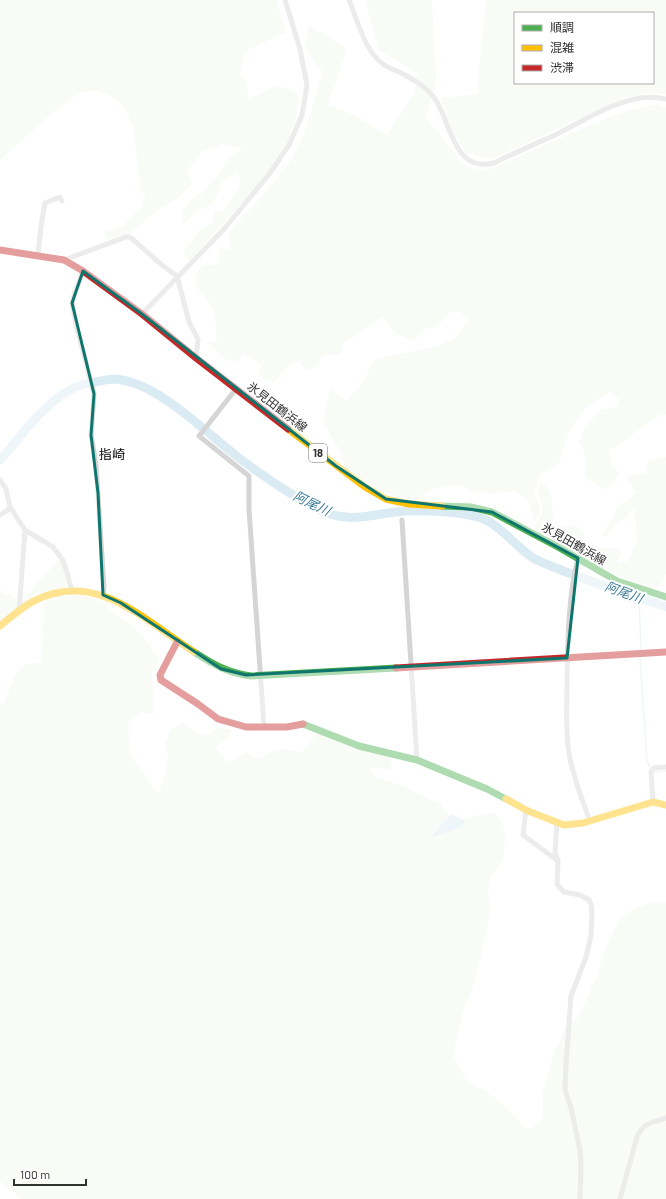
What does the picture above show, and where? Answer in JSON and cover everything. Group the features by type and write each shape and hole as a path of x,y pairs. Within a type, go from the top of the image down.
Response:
{"street":[{"path":"142,314 177,276 225,228 270,173 289,145 302,115 307,85 300,49 285,0"},
{"path":"350,0 368,47 375,58 385,66 405,75 432,95 442,110 447,127 459,150 472,162 487,164 494,162 624,102 640,98 666,99"},
{"path":"38,255 43,208 46,202 60,197 62,201"},
{"path":"64,260 126,237 130,237 162,266 177,276 189,322 198,339 196,358"},
{"name":"氷見田鶴浜線","path":"0,250 64,260 83,271 142,314 196,358 336,466 365,487 386,499 409,504 471,507 492,512 627,585 666,597"},
{"path":"83,271 72,302 76,325 94,394 91,435 96,464 104,587 103,595"},
{"path":"236,389 199,436 249,476 249,509 264,727"},
{"path":"0,480 6,489 10,507 25,530 53,547 62,560 72,591"},
{"path":"0,515 10,507"},
{"path":"402,520 417,760"},
{"path":"19,611 25,530"},
{"path":"578,558 573,581 568,628 567,723 570,758 578,790 590,821"},
{"path":"0,626 39,598 52,594 72,591 89,592 103,595 121,603 177,642 221,668 246,675 261,676 666,652"},
{"path":"177,642 160,675 161,680 218,719 246,727 287,727 304,724 358,746 417,760 432,768 487,789 526,810 564,825 590,821 653,802 666,805"},
{"path":"653,802 651,772 654,768 666,767"},
{"path":"526,810 523,835 558,861"},
{"path":"557,822 555,852 558,861 557,884 564,892 580,895 588,900 591,904 592,915 586,957 571,996 566,1065 565,1090 571,1108 580,1150 580,1199"},
{"path":"620,1199 637,1137 641,1128 645,1125 666,1118"}],"highlighted area":[{"path":"83,271 142,314 336,466 386,499 492,512 578,558 567,658 246,675 221,669 121,603 103,595 98,493 91,435 94,394 72,303"}],"shaded area":[{"path":"0,0 276,0 286,32 245,51 240,73 247,84 248,100 276,85 300,94 295,121 286,145 259,184 189,261 183,251 193,240 198,231 213,222 214,210 223,212 235,194 241,181 237,172 221,183 218,193 211,205 197,210 184,224 182,212 192,199 201,194 231,157 244,149 223,144 201,151 187,172 192,183 176,199 161,207 128,235 108,240 104,231 123,226 144,205 141,202 146,197 139,188 141,180 133,127 127,113 118,100 98,90 80,93 53,112 0,160"},
{"path":"365,0 432,0 436,79 426,118 465,166 485,171 619,113 657,104 666,107 666,414 660,415 609,451 612,466 620,474 607,489 595,484 585,477 586,460 582,444 579,443 585,427 600,410 619,406 619,399 610,392 585,407 568,433 559,463 541,474 534,494 539,504 540,514 534,521 529,502 515,491 494,494 487,492 471,492 461,485 449,486 426,492 416,500 379,491 345,470 341,452 323,423 330,389 347,401 364,380 375,359 435,347 454,339 469,321 460,311 449,313 439,325 424,329 414,341 395,333 383,317 342,344 342,353 321,357 316,367 306,370 300,361 285,370 274,383 265,380 258,374 262,365 244,353 236,362 225,359 207,342 217,341 215,314 211,305 196,286 195,276 203,266 219,264 218,249 230,249 228,237 230,232 240,219 260,199 292,159 303,137 323,73 305,47 309,25 347,49 328,105 354,115 387,135 414,94 418,73 379,50"},
{"path":"486,0 666,0 666,94 653,93 625,97 492,159 467,154 452,130 441,98 477,94"},
{"path":"666,457 666,574 664,576 664,581 653,590 637,584 577,555 533,530 543,512 538,492 540,482 548,490 552,501 553,525 575,526 583,531 586,545 622,549 617,563 627,562 637,542 635,506 632,508 627,517 614,526 607,536 602,535 612,520 617,508 637,492 628,483 627,476 645,473 649,460"},
{"path":"59,560 66,572 67,589 42,594 22,605 22,602 38,582"},
{"path":"0,590 3,594 12,595 17,600 17,608 0,622"},
{"path":"60,595 83,596 103,602 113,613 133,626 149,644 160,660 152,673 154,705 153,714 141,712 128,722 130,755 159,794 169,759 164,744 171,730 182,723 198,733 207,736 216,728 232,729 230,737 215,747 228,764 246,752 259,759 274,751 284,749 301,753 320,732 353,748 392,757 390,769 369,768 375,777 403,786 441,805 443,810 450,816 431,837 462,827 465,820 476,816 493,812 500,818 505,834 504,855 496,871 490,876 488,896 491,906 490,913 475,981 462,1014 454,1050 454,1058 470,1085 485,1090 502,1103 527,1129 537,1125 540,1121 543,1114 543,1094 547,1075 556,1048 566,1027 577,1018 582,1010 598,974 605,949 619,921 636,908 652,902 666,902 666,1199 23,1199 0,1181 0,705 5,701 15,675 25,664 41,663 44,599"},
{"path":"451,814 465,820 462,827 430,838"}],"waterway":[{"name":"阿尾川","path":"0,460 32,422 50,404 73,388 109,379 130,382 164,398 239,458 286,491 316,508 328,513 351,517 406,511 451,512 478,517 500,529 526,553 539,561 587,580 666,607"},
{"path":"639,597 641,650"},
{"path":"640,658 647,761 650,768"},
{"path":"654,772 666,771"}],"traffic: fast":[{"path":"442,506 471,507 492,512 558,547 617,581 666,597"},
{"path":"194,652 227,670 242,675 251,676 396,668"},
{"path":"303,724 359,746 417,760 487,789 506,799"}],"traffic: slow":[{"path":"288,429 365,487 386,499 409,504 442,506"},
{"path":"0,626 21,609 34,601 57,593 78,591 99,595 119,603 194,652"},
{"path":"506,799 528,811 564,825 583,823 653,802 666,805"}],"traffic: jam":[{"path":"0,250 64,260 83,271 142,314 288,429"},
{"path":"177,642 160,675 161,680 218,719 246,727 287,727 303,724"},
{"path":"396,668 666,652"}],"district":[{"name":"指崎","path":"112,454"}]}
